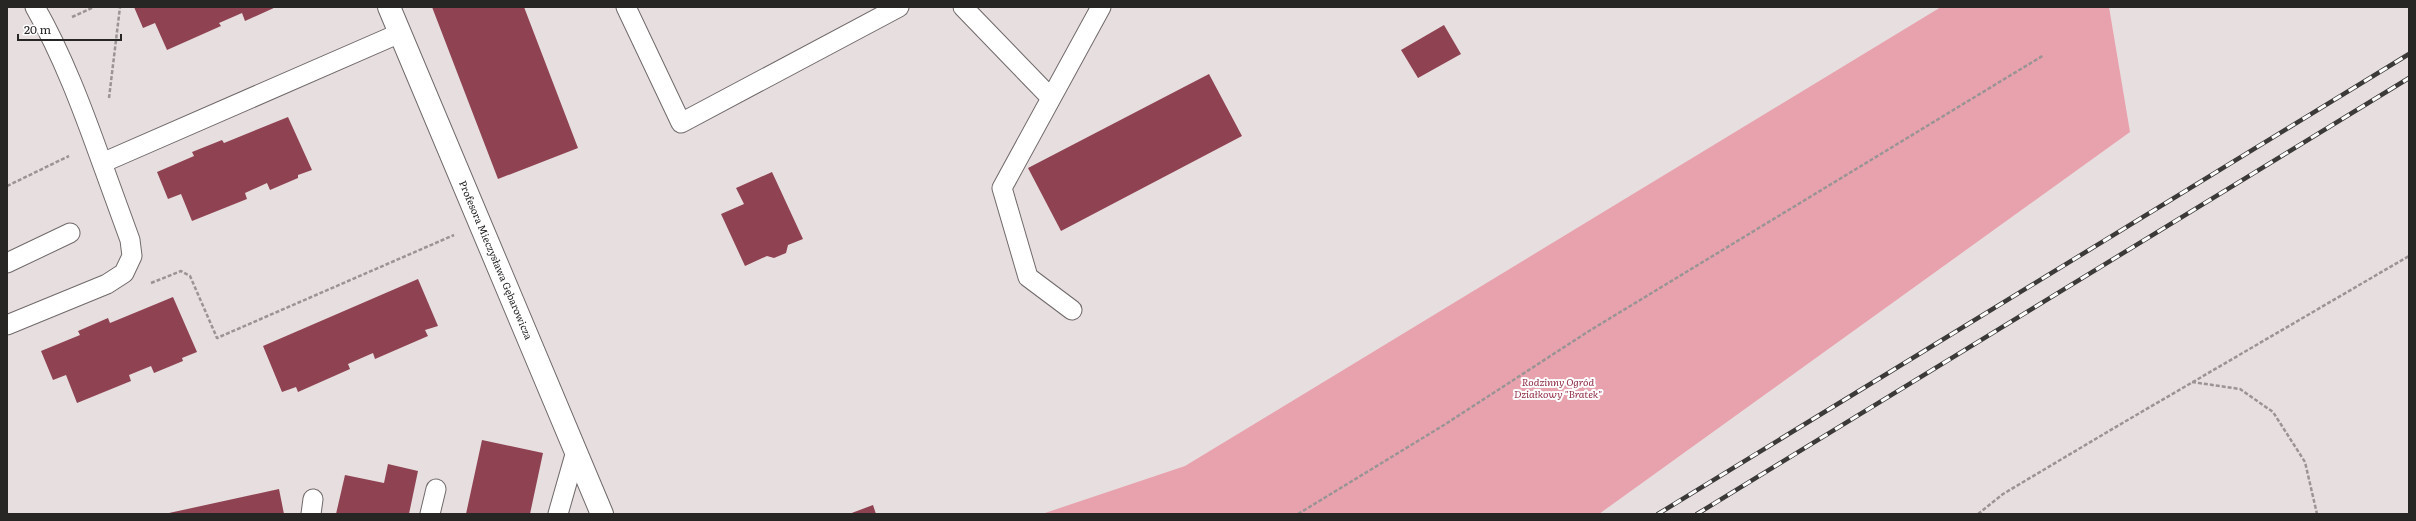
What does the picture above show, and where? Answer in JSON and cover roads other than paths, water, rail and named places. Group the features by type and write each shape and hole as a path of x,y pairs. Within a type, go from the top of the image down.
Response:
{"street":[{"name":"Profesora Mieczysława Gębarowicza","path":"389,7 602,514"}],"lane":[{"path":"7,325 108,284 124,273 132,256 130,240 84,114 47,28 35,7"},
{"path":"626,7 680,123 899,7"},
{"path":"963,7 1052,98"},
{"path":"1072,310 1028,276 1002,188 1101,7"},
{"path":"102,163 400,33"},
{"path":"7,263 70,233"},
{"path":"558,514 576,451"},
{"path":"430,514 436,489"}],"railway":[{"path":"1658,514 2409,54"},
{"path":"1697,514 2409,78"}],"park label":[{"name":"Rodzinny Ogród Działkowy \"Bratek\"","path":"1558,388"}]}
